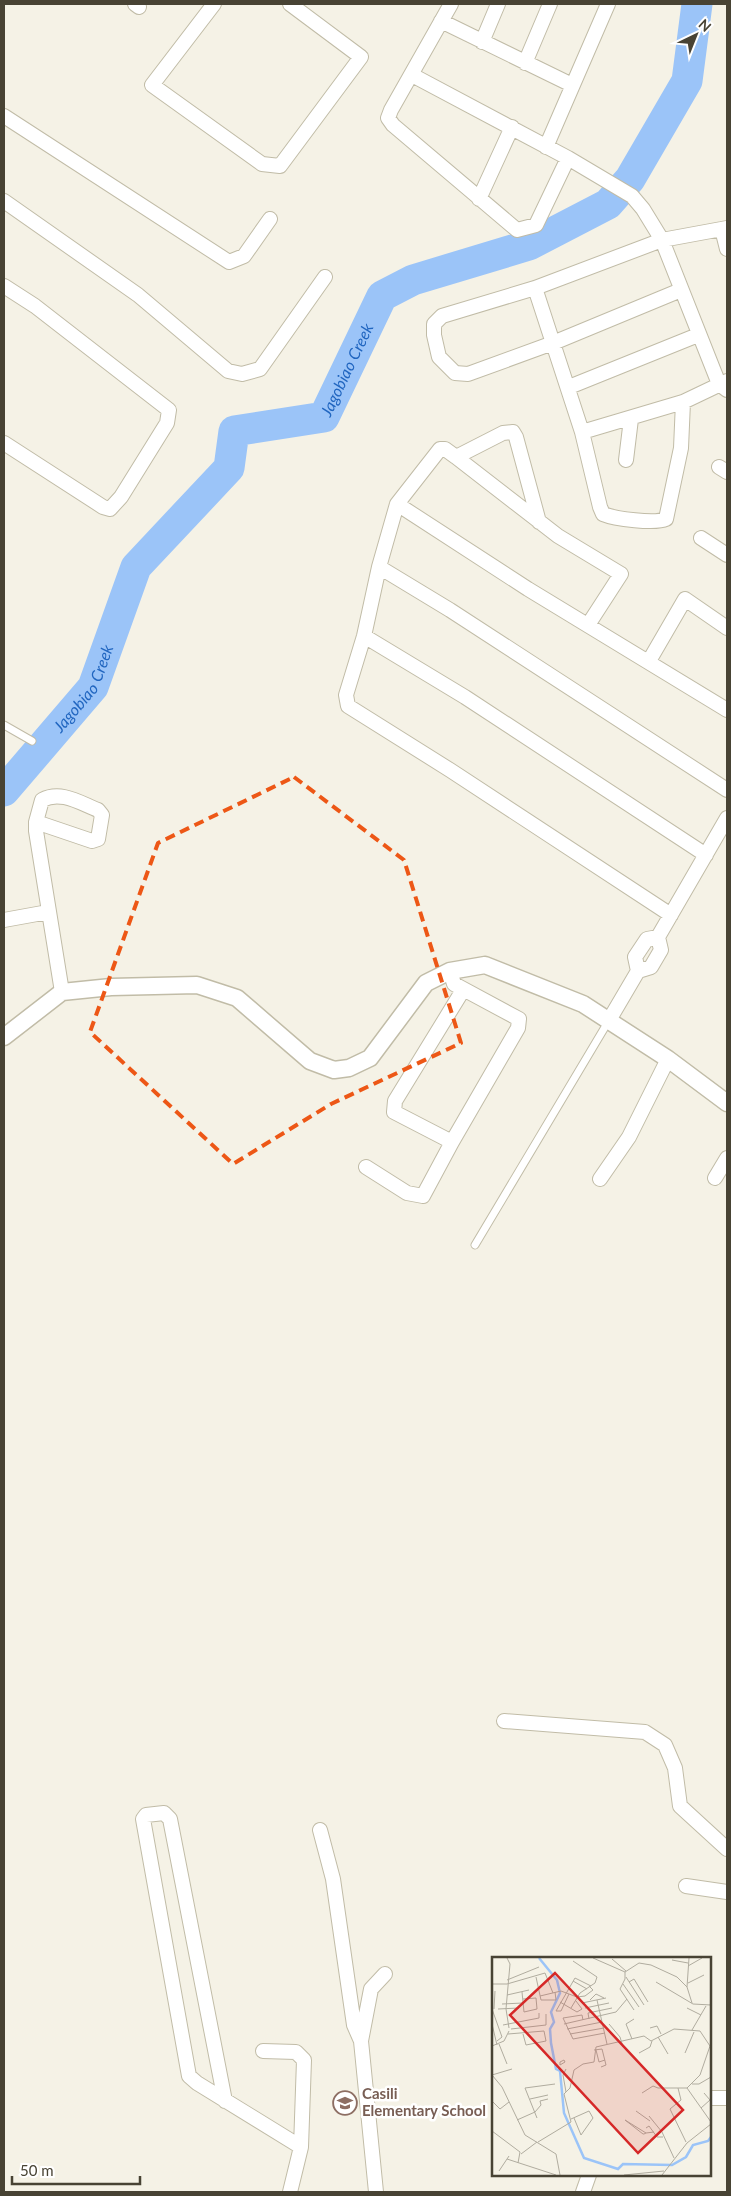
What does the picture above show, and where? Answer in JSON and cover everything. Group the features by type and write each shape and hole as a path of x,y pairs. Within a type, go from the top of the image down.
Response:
{"street":[{"path":"214,4 152,85 262,164 280,166 361,57 290,4"},
{"path":"451,4 391,110 388,118 393,125 517,230 530,227 538,220 568,158"},
{"path":"482,42 498,4"},
{"path":"526,63 550,4"},
{"path":"546,147 608,4"},
{"path":"440,21 572,85"},
{"path":"412,75 512,127 632,196 643,208 662,240 698,335 724,385 682,402 631,419 582,432"},
{"path":"4,116 229,262 244,256 270,219"},
{"path":"479,199 512,127"},
{"path":"4,201 138,296 228,371 242,374 260,369 325,277"},
{"path":"681,290 468,374 455,373 439,357 434,324 442,316 535,288 662,240 724,228 727,249"},
{"path":"4,286 35,306 169,410 167,423 121,496 110,508 103,507 4,443"},
{"path":"535,288 569,387 603,514 658,522 666,519 681,448 682,402"},
{"path":"569,387 698,335"},
{"path":"626,460 631,419"},
{"path":"456,457 503,433 513,432 539,522"},
{"path":"588,625 621,574 558,536 456,457 445,449 440,449 397,504 379,567 364,636 346,695 348,706 450,770 670,915"},
{"path":"397,504 528,589 727,710"},
{"path":"701,538 727,555"},
{"path":"379,567 450,610 727,790"},
{"path":"649,661 685,599 727,628"},
{"path":"364,636 464,697 706,855"},
{"path":"36,822 92,841 98,839 102,815 98,810 59,795 50,796 42,800 36,822 48,912 62,992"},
{"path":"608,1022 638,971 651,967 661,950 658,937 727,818"},
{"path":"4,920 48,912"},
{"path":"4,1037 62,992 111,987 196,985 237,998 310,1061 334,1070 349,1068 370,1058 426,983 450,971 484,965 583,1004 608,1022 668,1059 727,1104"},
{"path":"366,1167 408,1193 423,1196 518,1028 519,1019 454,984 450,971"},
{"path":"452,1142 394,1112 395,1101 463,990"},
{"path":"600,1179 628,1136 668,1059"},
{"path":"715,1178 727,1158"},
{"path":"504,1721 645,1732 665,1745 675,1768 680,1806 727,1849"},
{"path":"225,2101 170,1819 164,1813 146,1815 143,1819 189,2076 225,2101 302,2147"},
{"path":"320,1830 333,1879 354,2025 361,2041"},
{"path":"686,1886 727,1892"},
{"path":"376,2192 361,2041 371,1989 385,1974"},
{"path":"262,2051 296,2052 304,2060 302,2147 290,2192"},
{"path":"711,2098 727,2098"},
{"path":"583,2192 589,2176"}],"lane":[{"path":"4,725 32,740"},
{"path":"475,1244 608,1022"}],"highlighted area":[{"path":"294,777 404,860 461,1043 331,1104 233,1164 90,1032 158,843"}],"waterway":[{"name":"Jagobiao Creek","path":"4,791 93,687 136,567 229,468 234,431 324,417 382,296 413,280 529,245 608,204 630,179 687,81 697,4"}],"place":[{"name":"Casili Elementary School","path":"345,2103"}]}
